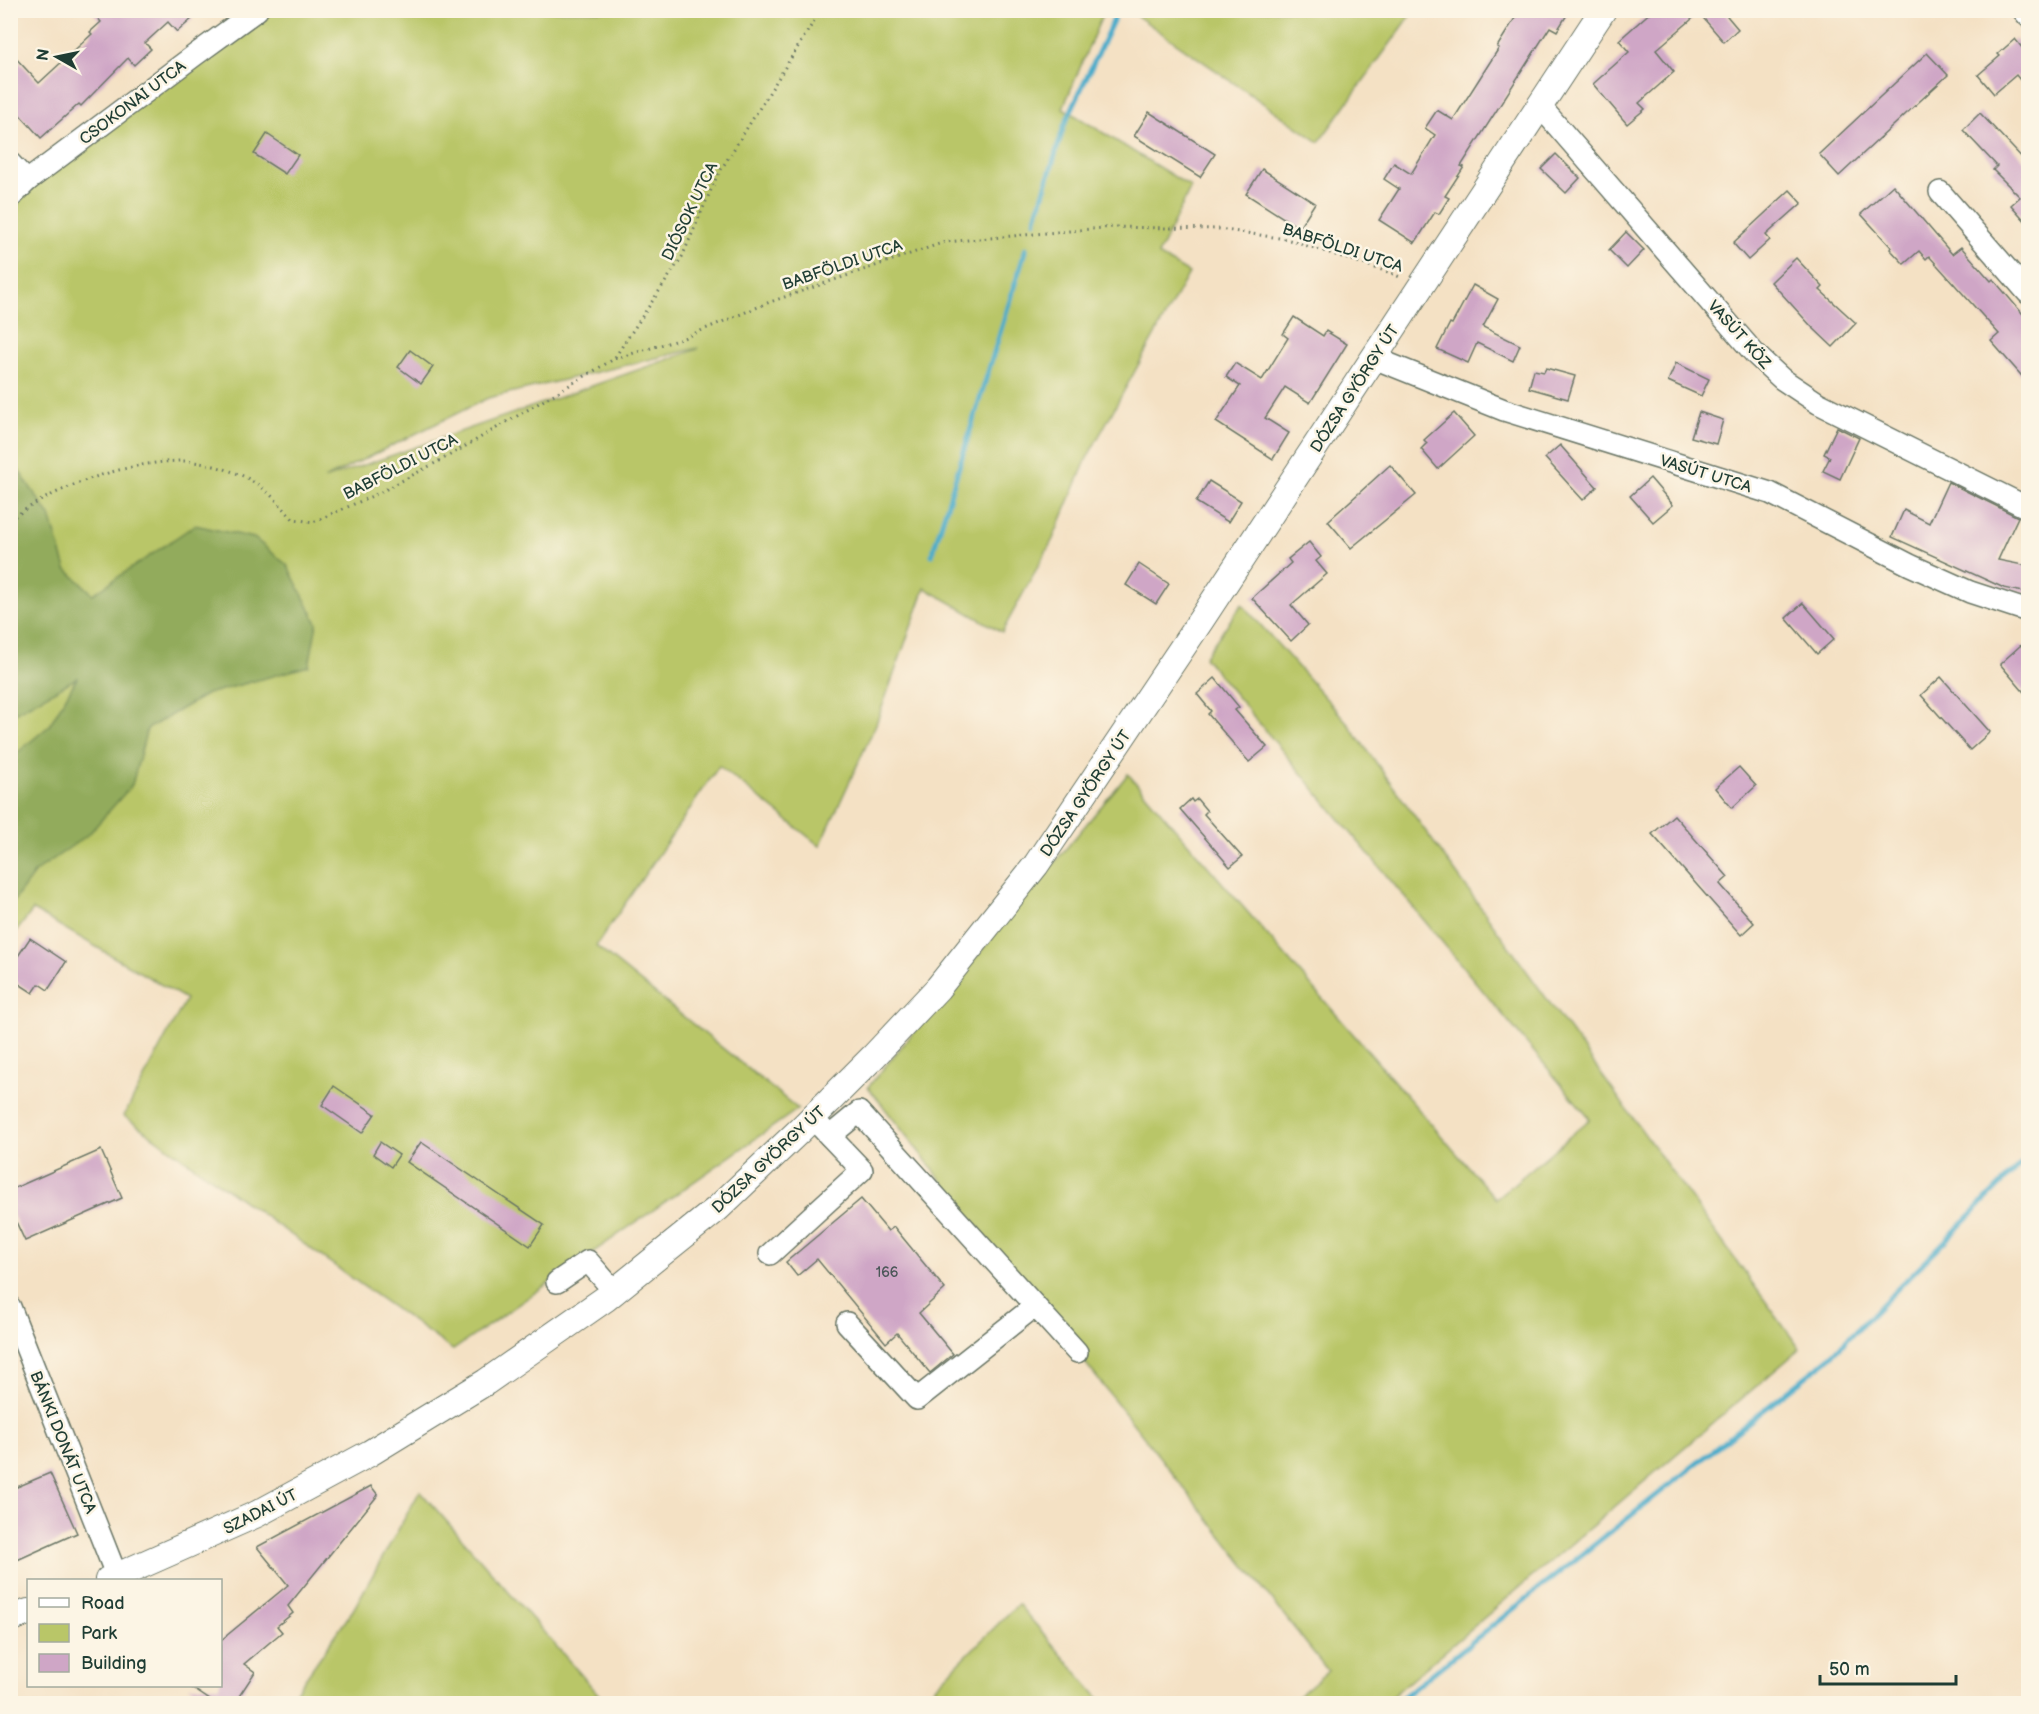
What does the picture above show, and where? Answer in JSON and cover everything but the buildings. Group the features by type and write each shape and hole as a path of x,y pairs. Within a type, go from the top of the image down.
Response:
{"main road":[{"name":"DÓZSA GYÖRGY ÚT","path":"407,1430 486,1382 615,1291 718,1208 813,1118 938,988 1036,865 1603,10"},
{"name":"SZADAI ÚT","path":"113,1579 257,1514 370,1453 407,1430"},
{"path":"10,1619 27,1612"}],"street":[{"name":"CSOKONAI UTCA","path":"10,198 27,182 257,10"},
{"path":"2023,10 2028,16"},
{"name":"VASÚT KÖZ","path":"1540,106 1755,354 1782,379 1818,403 2028,508"},
{"path":"10,163 27,182"},
{"path":"1940,192 2028,293"},
{"name":"VASÚT UTCA","path":"1374,358 1504,410 1770,493 1910,565 1970,592 2028,611"},
{"path":"830,1136 860,1112 1077,1352"},
{"path":"770,1254 862,1170 813,1118"},
{"path":"557,1282 588,1261 615,1291"},
{"path":"847,1323 917,1399 1035,1306"},
{"name":"BÁNKI DONÁT UTCA","path":"10,1307 113,1579"}],"path":[{"name":"DIÓSOK UTCA","path":"614,359 682,257 717,176 821,10"},
{"name":"BABFÖLDI UTCA","path":"10,520 62,489 128,468 183,461 211,465 246,478 270,493 293,519 313,522 377,494 454,453 614,359 681,339 770,302 945,242 1114,227 1219,229 1286,239 1391,273 1419,288"}],"green space":[{"path":"1414,10 1319,142 1130,11"},
{"path":"269,11 1104,11 1063,108 1191,187 1158,255 1189,273 1087,458 1053,539 1002,632 925,588 876,724 820,846 719,766 596,946 798,1109 453,1350 124,1116 186,999 33,910 11,938 10,198 27,181","holes":["698,349 324,479 488,398"]},
{"path":"11,465 17,468 50,516 66,569 93,594 195,525 254,538 287,565 317,623 309,666 207,694 147,729 132,785 89,834 35,872 11,905 11,758 49,726 77,678 11,715"},
{"path":"1242,604 1346,721 1800,1349 1384,1703 1290,1703 1328,1671 868,1087 1128,774 1496,1199 1590,1119 1204,657"},
{"path":"420,1491 606,1703 288,1703 353,1610"},
{"path":"1018,1604 1103,1703 919,1703"}],"waterway":[{"path":"1035,221 1064,126 1118,10"},
{"path":"932,555 1026,248"},
{"path":"1394,1704 1828,1359 2028,1157"}]}
